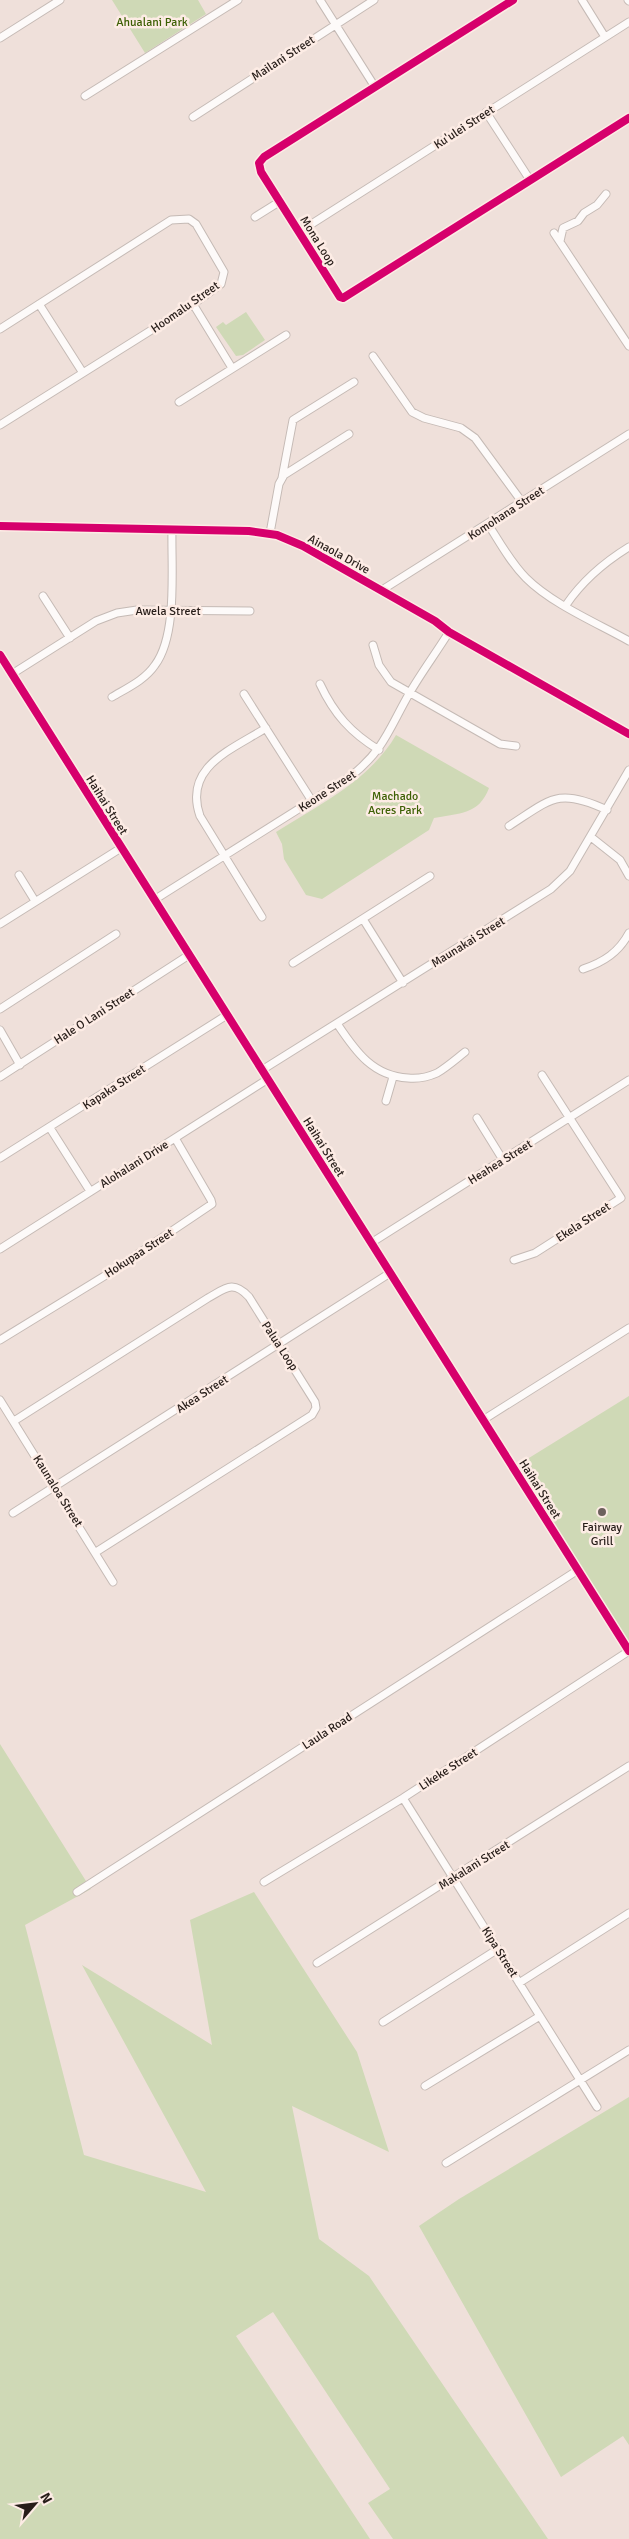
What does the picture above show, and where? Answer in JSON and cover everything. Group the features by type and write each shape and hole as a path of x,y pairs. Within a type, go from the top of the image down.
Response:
{"street":[{"path":"0,38 60,0"},
{"path":"85,96 238,0"},
{"path":"320,0 375,87"},
{"name":"Mailani Street","path":"193,117 374,0"},
{"name":"Mona Loop","path":"513,0 264,157 260,163 261,172 340,297 343,298 629,118"},
{"path":"582,0 606,36"},
{"name":"Ku'ulei Street","path":"299,232 629,22"},
{"path":"486,112 530,180"},
{"path":"560,242 563,228 578,221 584,213 598,205 606,194"},
{"path":"255,217 279,202"},
{"name":"Hoomalu Street","path":"0,329 171,220 180,218 196,224 224,272 221,284 193,304 0,425"},
{"path":"554,233 629,346"},
{"path":"39,304 83,373"},
{"path":"193,304 232,368"},
{"path":"179,402 286,335"},
{"path":"373,356 412,412 424,418 460,428 475,438 522,502"},
{"path":"270,533 293,420 354,382"},
{"path":"281,479 292,468 349,434"},
{"name":"Komohana Street","path":"382,590 629,434"},
{"path":"488,524 512,562 527,579 566,605 629,641"},
{"name":"Ainaola Drive","path":"0,526 270,533 304,546 435,621 449,632 629,734"},
{"path":"112,697 144,678 155,666 169,637 172,529"},
{"path":"566,605 579,586 604,563 629,547"},
{"path":"43,596 70,638"},
{"name":"Awela Street","path":"12,674 96,621 117,613 136,610 250,611"},
{"name":"Keone Street","path":"154,900 351,776 379,750 409,694 449,632"},
{"path":"373,645 384,674 391,682 409,694 500,744 516,746"},
{"name":"Haihai Street","path":"0,655 629,1651"},
{"path":"320,684 339,719 354,734 379,750"},
{"path":"244,694 312,801"},
{"path":"262,917 223,856 197,808 198,782 214,761 266,728"},
{"name":"Maunakai Street","path":"262,1070 338,1025 551,889 570,871 629,770"},
{"path":"509,826 548,801 557,798 576,797 607,810"},
{"path":"591,837 620,860 629,876"},
{"path":"0,924 121,848"},
{"path":"19,875 35,901"},
{"path":"293,963 430,876"},
{"path":"363,919 403,984"},
{"path":"583,968 607,959 617,951 629,933"},
{"path":"0,1009 116,934"},
{"name":"Hale O Lani Street","path":"0,1077 189,955"},
{"name":"Kapaka Street","path":"0,1158 226,1015"},
{"path":"338,1025 362,1058 373,1067 393,1077 414,1079 428,1077 437,1073 465,1052"},
{"path":"0,1030 20,1065"},
{"path":"542,1075 570,1118"},
{"path":"386,1101 393,1077"},
{"name":"Alohalani Drive","path":"0,1249 268,1080"},
{"name":"Heahea Street","path":"371,1243 629,1080"},
{"path":"478,1118 503,1160"},
{"name":"Ekela Street","path":"514,1260 535,1254 621,1198 570,1118"},
{"path":"50,1128 90,1192"},
{"name":"Hokupaa Street","path":"0,1340 111,1272 212,1204 176,1138"},
{"name":"Akea Street","path":"12,1514 390,1273"},
{"name":"Palua Loop","path":"14,1421 227,1287 241,1288 249,1297 279,1344 315,1402 316,1408 312,1415 96,1552"},
{"path":"483,1420 629,1328"},
{"name":"Kaunaloa Street","path":"0,1400 113,1582"},
{"name":"Laula Road","path":"77,1892 578,1570"},
{"name":"Likeke Street","path":"264,1882 403,1798 629,1651"},
{"name":"Makalani Street","path":"317,1963 629,1766"},
{"name":"Kipa Street","path":"403,1798 597,2107"},
{"path":"519,1983 629,1913"},
{"path":"383,2022 498,1949"},
{"path":"425,2086 540,2016"},
{"path":"446,2163 629,2050"}],"green space":[{"name":"Ahualani Park","path":"112,0 198,0 206,14 145,53"},
{"path":"246,312 265,340 243,355 236,356 216,327 223,322 226,325"},
{"name":"Machado Acres Park","path":"396,735 489,788 485,797 474,808 467,811 434,818 429,830 322,899 306,895 284,859 282,844 276,832 358,779 385,751"},
{"path":"629,1396 629,1644 516,1466"},
{"path":"0,1744 91,1889 25,1925 84,2155 206,2192 82,1965 212,2045 190,1920 254,1892 357,2052 389,2152 292,2106 319,2239 369,2276 548,2539 393,2539 368,2503 390,2489 273,2312 236,2336 370,2539 0,2539"},
{"path":"629,2097 629,2445 623,2436 561,2477 419,2226 459,2199"}],"cycle path":[{"path":"513,0 264,157 259,163 261,172 340,297 343,298 629,118"},
{"path":"0,526 249,531 277,535 303,546 435,621 449,632 629,734"},
{"path":"0,655 629,1651"}],"place":[{"name":"Fairway Grill","path":"602,1512"}]}
